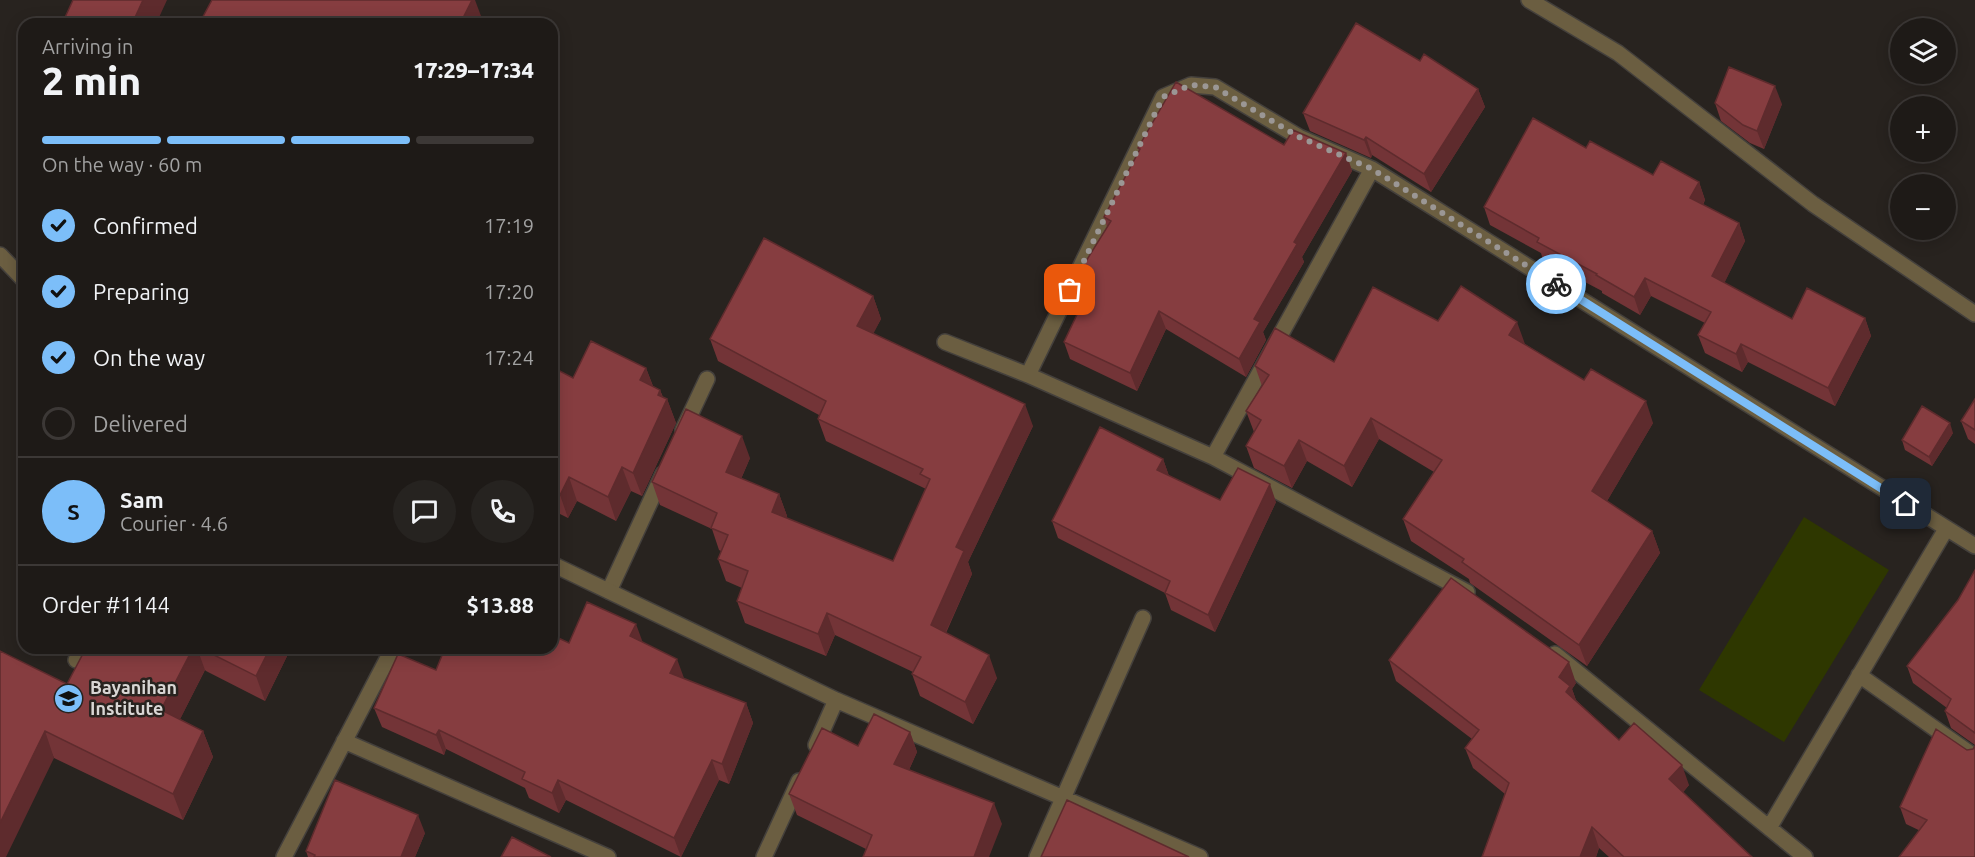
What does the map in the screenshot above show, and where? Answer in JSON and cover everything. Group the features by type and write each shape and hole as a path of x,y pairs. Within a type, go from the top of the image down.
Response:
{"street":[{"path":"1529,0 1618,53 1813,204 1975,314"},
{"path":"1028,375 1163,97 1191,85 1215,87 1299,137 1372,169 1975,546"},
{"path":"1213,457 1372,169"},
{"path":"0,255 18,274"},
{"path":"945,342 1028,375 1213,457 1463,590 1481,603"},
{"path":"678,442 707,379"},
{"path":"609,591 668,464"},
{"path":"1769,828 1946,529"},
{"path":"558,567 836,700 1200,857"},
{"path":"1036,857 1143,618"},
{"path":"1546,648 1805,857"},
{"path":"284,857 390,654"},
{"path":"1859,675 1975,757"},
{"path":"764,857 836,700"},
{"path":"344,741 608,857"}],"green space":[{"path":"1804,517 1889,570 1784,742 1699,690"}],"building":[{"path":"73,0 143,0 135,18 65,18"},
{"path":"212,0 472,0 463,18 202,18"},
{"path":"1356,23 1420,61 1424,54 1478,89 1424,174 1366,137 1364,140 1303,113"},
{"path":"1729,67 1775,86 1757,131 1743,125 1715,103"},
{"path":"1176,82 1284,145 1293,130 1346,153 1294,242 1297,244 1254,319 1260,322 1239,359 1159,311 1130,373 1064,342 1092,283 1078,274 1111,221 1104,217 1140,149 1138,148"},
{"path":"1533,118 1586,148 1590,141 1653,175 1661,161 1699,182 1690,198 1739,223 1712,276 1792,319 1807,288 1865,318 1828,388 1741,344 1736,354 1698,335 1711,312 1645,278 1634,297 1537,242 1539,238 1484,207"},
{"path":"764,238 873,296 857,326 1025,404 956,547 964,551 931,625 989,655 965,702 912,674 921,657 827,613 818,634 737,601 748,571 718,559 728,535 711,528 717,513 652,482 686,409 742,436 726,472 779,494 772,512 893,561 930,479 920,474 923,469 818,419 826,401 710,339"},
{"path":"1461,286 1517,322 1509,335 1584,380 1591,369 1646,401 1592,491 1652,531 1579,645 1462,562 1464,559 1403,519 1442,460 1371,418 1344,466 1299,440 1284,466 1246,446 1261,420 1246,411 1269,375 1255,366 1275,328 1334,362 1373,287 1438,321"},
{"path":"591,341 646,368 640,380 660,390 658,395 667,399 633,473 622,467 608,497 569,477 560,495 558,494 558,370 573,378"},
{"path":"1975,399 1975,430 1961,421"},
{"path":"1922,406 1950,423 1929,457 1902,440"},
{"path":"1100,427 1163,459 1157,470 1220,500 1238,468 1270,484 1208,615 1165,593 1170,581 1052,521"},
{"path":"1975,570 1975,733 1945,711 1951,699 1907,666 1958,600"},
{"path":"1451,578 1569,662 1559,677 1570,686 1566,692 1619,740 1634,723 1682,765 1669,779 1752,857 1624,857 1592,827 1580,857 1482,857 1509,783 1465,748 1479,730 1389,660"},
{"path":"587,602 636,624 630,636 677,659 670,673 746,703 722,764 712,760 674,838 558,780 552,793 522,779 525,772 439,730 436,735 374,708 398,654 436,670 443,654 558,654 558,638 569,643"},
{"path":"0,651 67,684 83,654 190,654 161,710 203,731 173,794 45,731 0,823"},
{"path":"212,654 267,654 256,676"},
{"path":"874,714 910,732 894,764 994,803 974,857 863,857 872,835 789,794 822,728 858,746"},
{"path":"1936,729 1967,750 1975,746 1975,857 1899,857 1927,820 1900,807"},
{"path":"335,780 418,815 401,857 314,857 315,855 306,851"},
{"path":"1067,800 1189,857 1041,857"},
{"path":"512,837 551,857 501,857"}],"way so far":[{"path":"1070,290 1163,97 1191,85 1215,87 1299,137 1372,169 1556,284"}],"place":[{"name":"Bayanihan Institute","path":"69,698"}],"route":[{"path":"1556,284 1906,504"}]}
